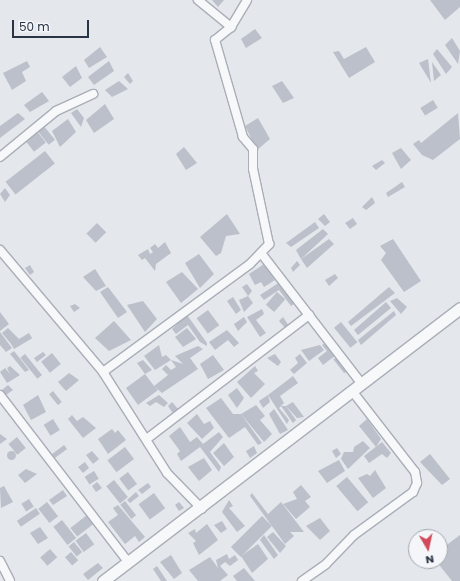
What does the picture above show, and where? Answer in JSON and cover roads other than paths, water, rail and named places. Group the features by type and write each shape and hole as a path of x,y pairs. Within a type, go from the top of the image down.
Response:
{"street":[{"path":"198,0 231,28"},
{"path":"103,372 261,253 269,244 253,169 253,149 243,137 216,55 215,40 231,28 247,0"},
{"path":"0,157 56,111 93,94"},
{"path":"0,250 103,372 148,438 167,473 202,509"},
{"path":"261,253 362,384"},
{"path":"103,581 202,509 460,308"},
{"path":"148,438 309,314"},
{"path":"302,581 326,564 354,535 413,492 417,483 415,472 352,392"},
{"path":"0,395 128,562"},
{"path":"0,561 10,581"}]}
